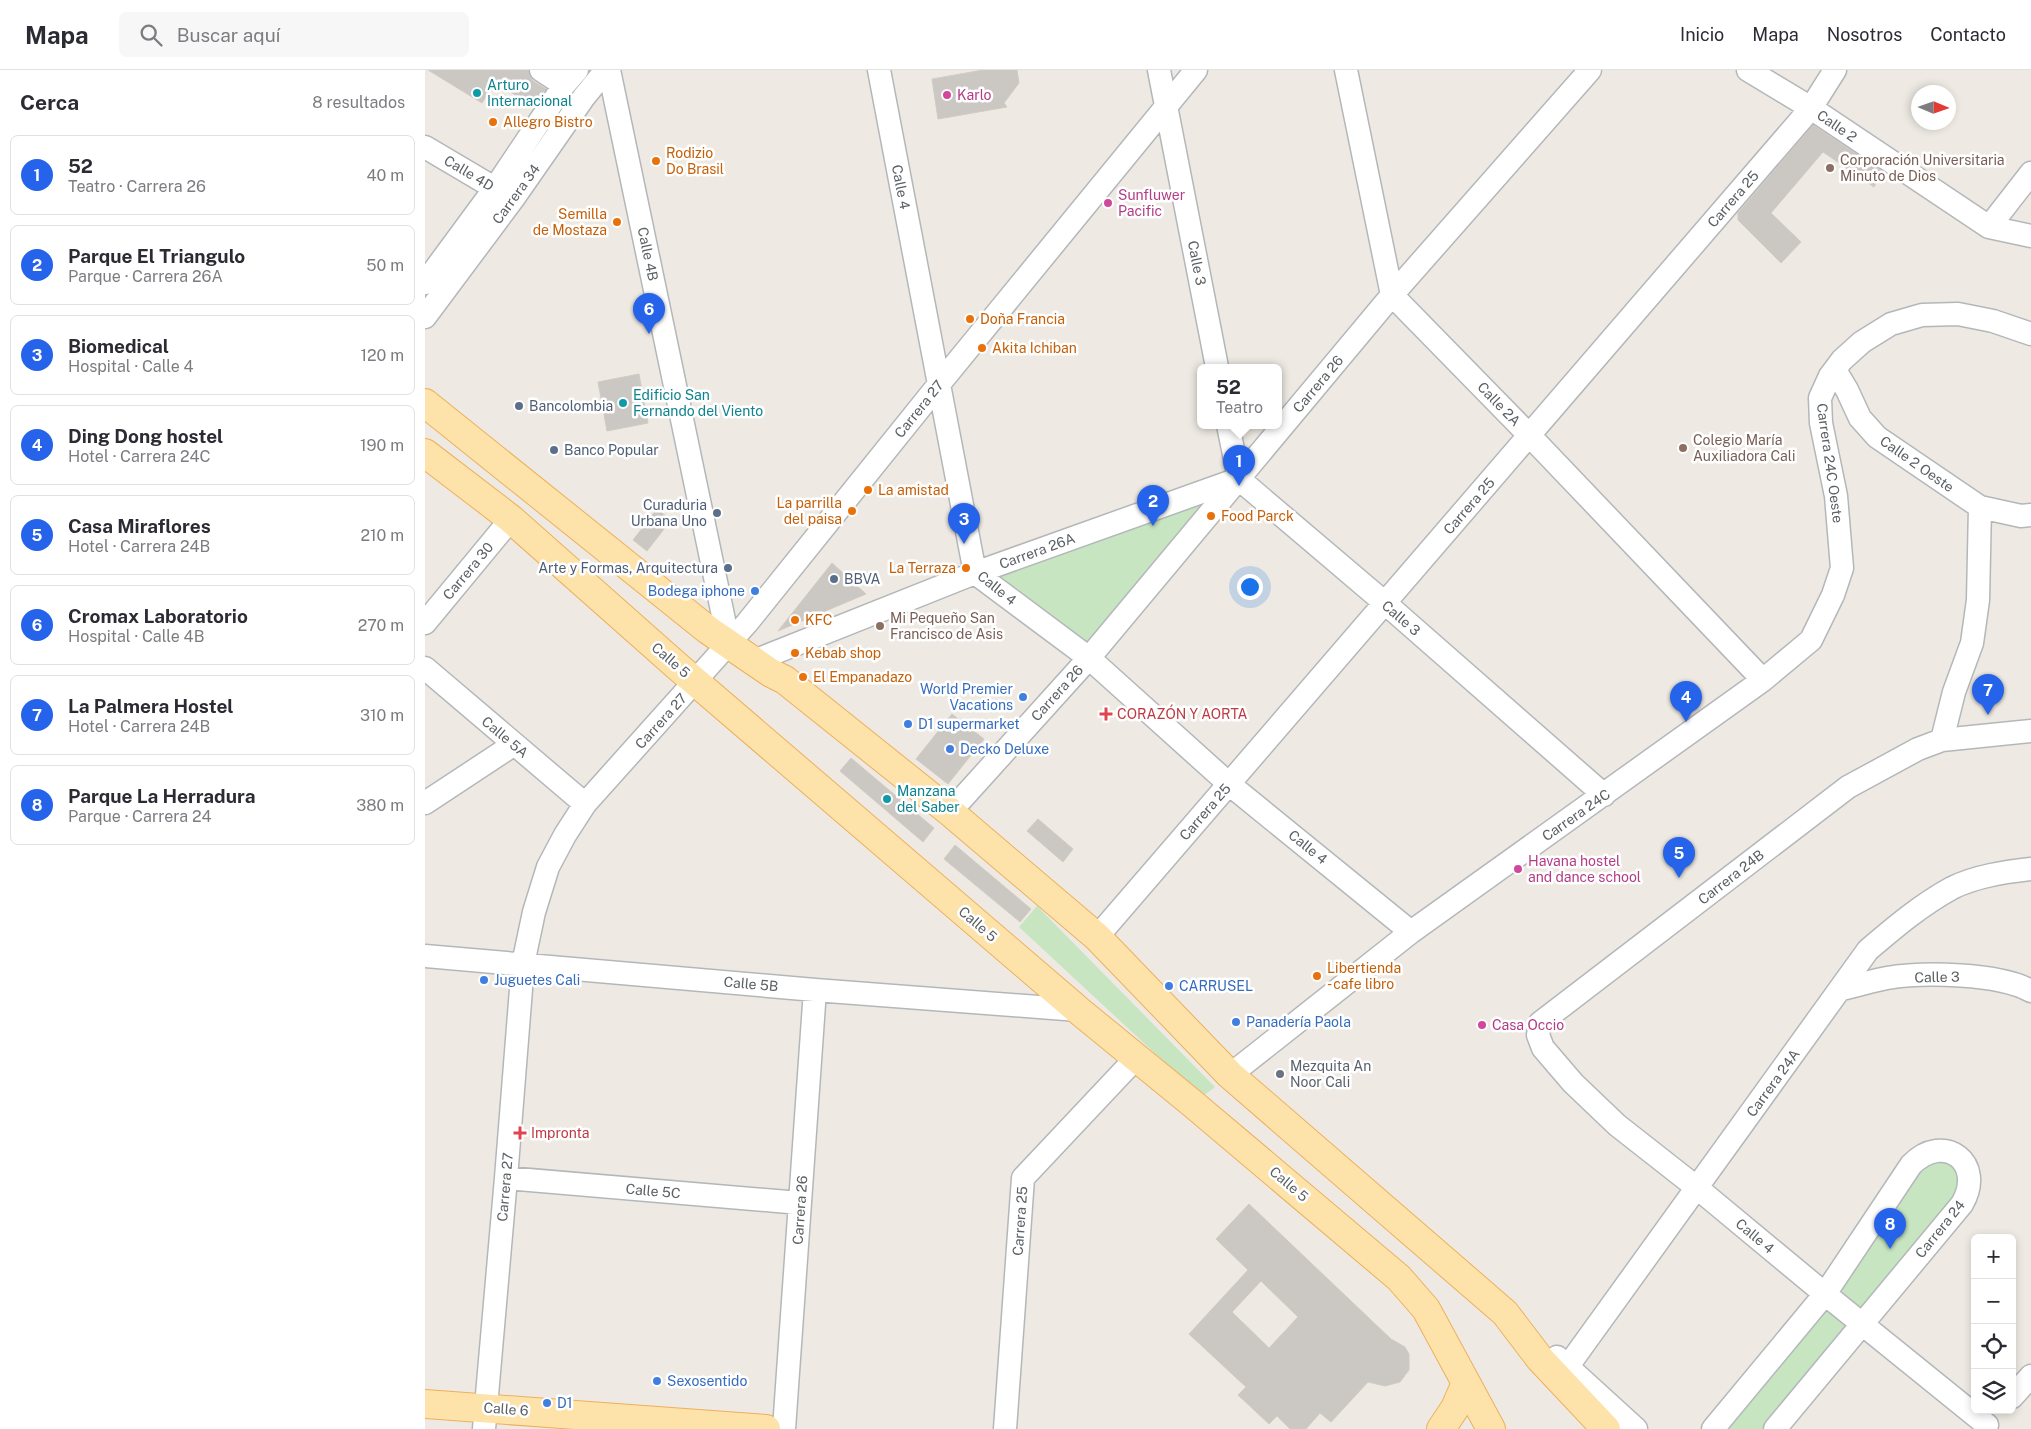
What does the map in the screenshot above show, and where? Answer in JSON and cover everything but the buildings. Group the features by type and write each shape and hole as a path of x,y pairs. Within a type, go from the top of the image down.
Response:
{"main road":[{"path":"425,403 707,630 785,680 950,812 1097,937 1230,1075 1505,1313 1540,1359 1606,1429"},
{"name":"Calle 5","path":"425,452 511,519 1077,1010 1406,1284 1426,1309 1491,1429"},
{"path":"1441,1429 1455,1408 1466,1383"},
{"name":"Calle 6","path":"425,1404 484,1418 766,1429"}],"street":[{"path":"541,70 571,78"},
{"name":"Carrera 34","path":"425,283 504,194 608,70"},
{"name":"Calle 4B","path":"608,70 729,644"},
{"name":"Calle 4","path":"879,70 975,574 1089,658 1229,784 1411,932"},
{"name":"Calle 3","path":"1159,70 1216,364"},
{"name":"Carrera 27","path":"484,1418 523,964 534,912 547,867 585,804 729,644 939,383 1196,70"},
{"path":"1346,70 1392,295"},
{"name":"Carrera 26","path":"1282,427 1392,295 1589,70"},
{"name":"Calle 2","path":"1748,70 1811,108 1989,227 2031,236"},
{"name":"Carrera 25","path":"1097,937 1811,108 1835,70"},
{"name":"Carrera 34","path":"425,317 504,194 571,78"},
{"name":"Calle 4D","path":"425,146 504,194"},
{"path":"1989,227 2031,174"},
{"name":"Calle 2A","path":"1392,295 1763,680"},
{"name":"Carrera 24C Oeste","path":"1842,568 1836,496 1821,423 1820,398 1829,376 1862,342 1891,324 1922,315 1958,314 1993,321 2031,334"},
{"name":"Calle 2 Oeste","path":"1835,370 1847,390 1859,418 1877,437 1980,508 2021,516 2031,516"},
{"path":"1229,429 1239,479"},
{"name":"Carrera 26","path":"950,812 1089,658 1281,429"},
{"name":"Calle 3","path":"1239,479 1604,795"},
{"name":"Carrera 26A","path":"754,661 975,574 1239,479"},
{"path":"1942,740 1954,692 1972,643 1978,600 1980,508"},
{"name":"Carrera 30","path":"425,623 511,519"},
{"name":"Carrera 24C","path":"1230,1075 1411,932 1763,680 1811,640 1833,595 1842,568"},
{"name":"Calle 5A","path":"425,668 585,804"},
{"name":"Carrera 24B","path":"1538,1035 1541,1023 1848,786 1919,749 1942,740 2031,731"},
{"path":"425,803 513,744"},
{"name":"Carrera 24A","path":"1568,1366 1868,950 1907,917 1953,887 1998,873 2031,869"},
{"name":"Calle 5B","path":"425,956 815,990 1077,1010"},
{"name":"Calle 3","path":"1841,989 1888,978 1933,976 1980,977 2024,987 2031,991"},
{"name":"Carrera 26","path":"784,1429 815,990"},
{"name":"Calle 4","path":"1538,1035 1543,1048 1573,1083 1617,1125 1696,1187 1825,1294 1990,1421"},
{"name":"Carrera 25","path":"1005,1429 1023,1178 1136,1058"},
{"name":"Carrera 24","path":"1713,1429 1825,1294 1911,1165 1921,1156 1933,1150 1946,1151 1958,1156 1967,1166 1971,1179 1969,1192 1962,1204 1775,1429"},
{"name":"Calle 5C","path":"506,1178 800,1204"},
{"path":"1505,1313 1568,1366 1636,1429"},
{"path":"2016,1393 2031,1376"}],"green space":[{"path":"1239,479 1089,658 975,573"},
{"path":"1037,906 1215,1087 1202,1097 1019,927"},
{"path":"1933,1150 1970,1179 1775,1429 1713,1429"}],"place":[{"name":"Arturo Internacional","path":"477,93"},
{"name":"Karlo","path":"947,95"},
{"name":"Allegro Bistro","path":"493,122"},
{"name":"Rodizio Do Brasil","path":"656,161"},
{"name":"Corporación Universitaria Minuto de Dios","path":"1830,168"},
{"name":"Sunfluwer Pacific","path":"1108,203"},
{"name":"Semilla de Mostaza","path":"617,222"},
{"name":"Doña Francia","path":"970,319"},
{"name":"Cromax Laboratorio","path":"649,334"},
{"name":"Akita Ichiban","path":"982,348"},
{"name":"Edificio San Fernando del Viento","path":"623,403"},
{"name":"Bancolombia","path":"519,406"},
{"name":"Colegio María Auxiliadora Cali","path":"1683,448"},
{"name":"Banco Popular","path":"554,450"},
{"name":"52","path":"1239,486"},
{"name":"La amistad","path":"868,490"},
{"name":"La parrilla del paisa","path":"852,511"},
{"name":"Curaduria Urbana Uno","path":"717,513"},
{"name":"Food Parck","path":"1211,516"},
{"name":"Parque El Triangulo","path":"1153,526"},
{"name":"Biomedical","path":"964,544"},
{"name":"Arte y Formas, Arquitectura","path":"728,568"},
{"name":"La Terraza","path":"966,568"},
{"name":"BBVA","path":"834,579"},
{"name":"Bodega iphone","path":"755,591"},
{"name":"KFC","path":"795,620"},
{"name":"Mi Pequeño San Francisco de Asis","path":"880,626"},
{"name":"Kebab shop","path":"795,653"},
{"name":"El Empanadazo","path":"803,677"},
{"name":"World Premier Vacations","path":"1023,697"},
{"name":"CORAZÓN Y AORTA","path":"1106,714"},
{"name":"La Palmera Hostel","path":"1988,715"},
{"name":"Ding Dong hostel","path":"1686,722"},
{"name":"D1 supermarket","path":"908,724"},
{"name":"Decko Deluxe","path":"950,749"},
{"name":"Manzana del Saber","path":"887,799"},
{"name":"Havana hostel and dance school","path":"1518,869"},
{"name":"Casa Miraflores","path":"1679,878"},
{"name":"Libertienda - cafe libro","path":"1317,976"},
{"name":"Juguetes Cali","path":"484,980"},
{"name":"CARRUSEL","path":"1169,986"},
{"name":"Panadería Paola","path":"1236,1022"},
{"name":"Casa Occio","path":"1482,1025"},
{"name":"Mezquita An Noor Cali","path":"1280,1074"},
{"name":"Impronta","path":"520,1133"},
{"name":"Parque La Herradura","path":"1890,1249"},
{"name":"Sexosentido","path":"657,1381"},
{"name":"D1","path":"547,1403"}]}
